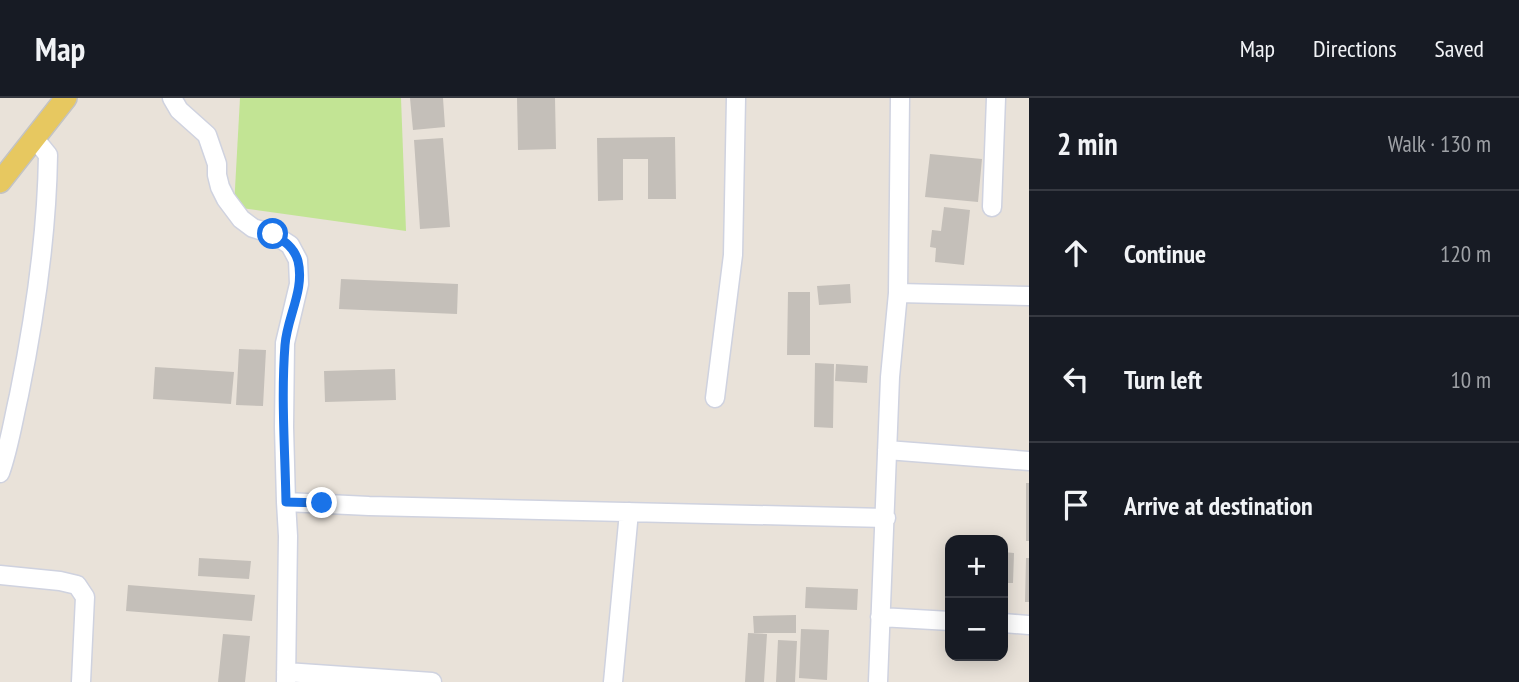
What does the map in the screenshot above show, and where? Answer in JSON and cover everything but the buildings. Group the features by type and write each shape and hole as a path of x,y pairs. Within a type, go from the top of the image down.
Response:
{"main road":[{"path":"0,181 66,98"}],"street":[{"path":"172,98 179,110 207,135 218,164 220,187 226,199 253,228 273,234 290,245 298,260 299,284 285,343 284,427 288,537 286,677 432,682"},
{"path":"715,398 733,255 736,98"},
{"path":"878,682 890,377 898,293 900,98"},
{"path":"992,207 996,98"},
{"path":"0,473 31,337 48,194 48,155 34,139"},
{"path":"898,293 1029,296"},
{"path":"887,450 1029,461"},
{"path":"286,502 886,518"},
{"path":"613,682 629,512"},
{"path":"0,575 60,581 77,586 85,597 82,682"},
{"path":"880,617 945,621"},
{"path":"1008,624 1029,625"}],"green space":[{"path":"240,98 401,98 406,231 234,207"}],"route":[{"path":"273,234 290,245 298,260 299,284 285,343 286,502 322,503"}]}
